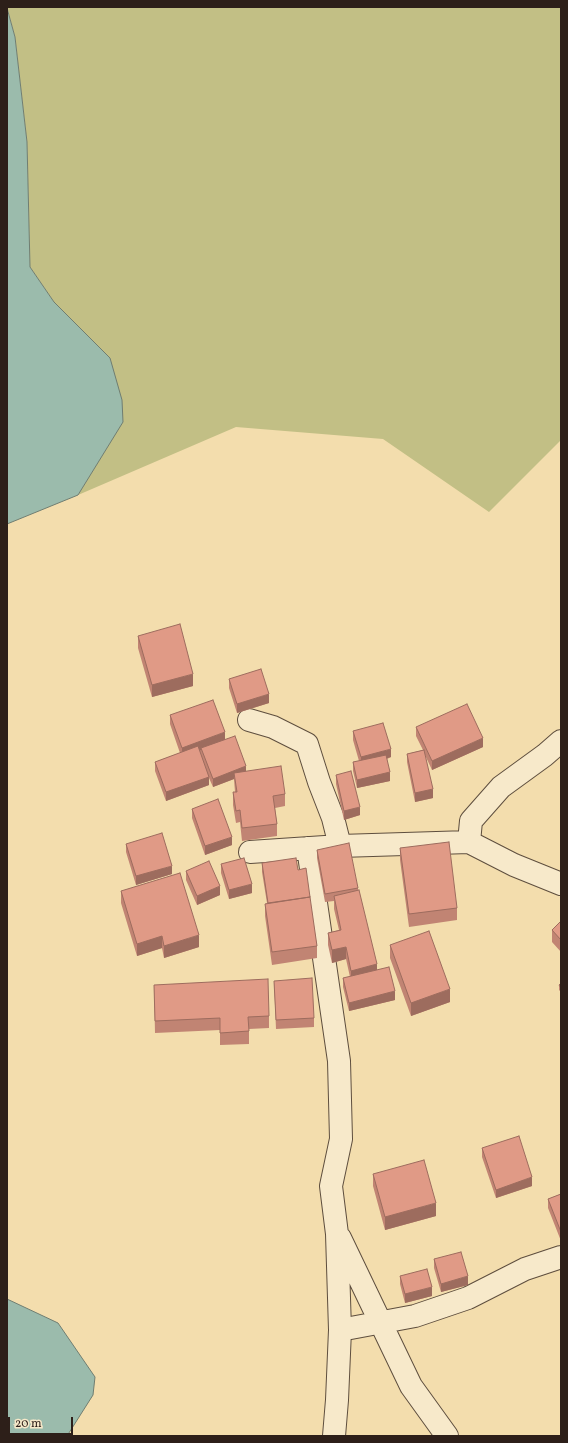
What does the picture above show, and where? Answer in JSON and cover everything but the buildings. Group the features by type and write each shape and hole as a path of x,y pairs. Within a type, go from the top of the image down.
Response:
{"street":[{"path":"249,720 273,727 307,744 319,782 333,818 340,846"},
{"path":"469,842 471,821 501,787 561,742"},
{"path":"250,852 340,846 469,842 514,865 561,884"},
{"path":"308,848 339,1061 341,1139 331,1186 337,1234 340,1330 334,1436"},
{"path":"337,1234 411,1386 447,1436"},
{"path":"340,1330 415,1316 468,1298 525,1269 561,1256"}],"shaded area":[{"path":"7,7 561,7 561,440 489,512 383,439 236,427 78,495 122,422 110,358 54,302 30,267 27,142 15,37"},
{"path":"7,8 15,37 27,142 30,267 54,302 110,358 122,400 123,422 78,495 7,524"},
{"path":"7,1299 58,1323 95,1377 93,1395 67,1436 7,1436"}]}
